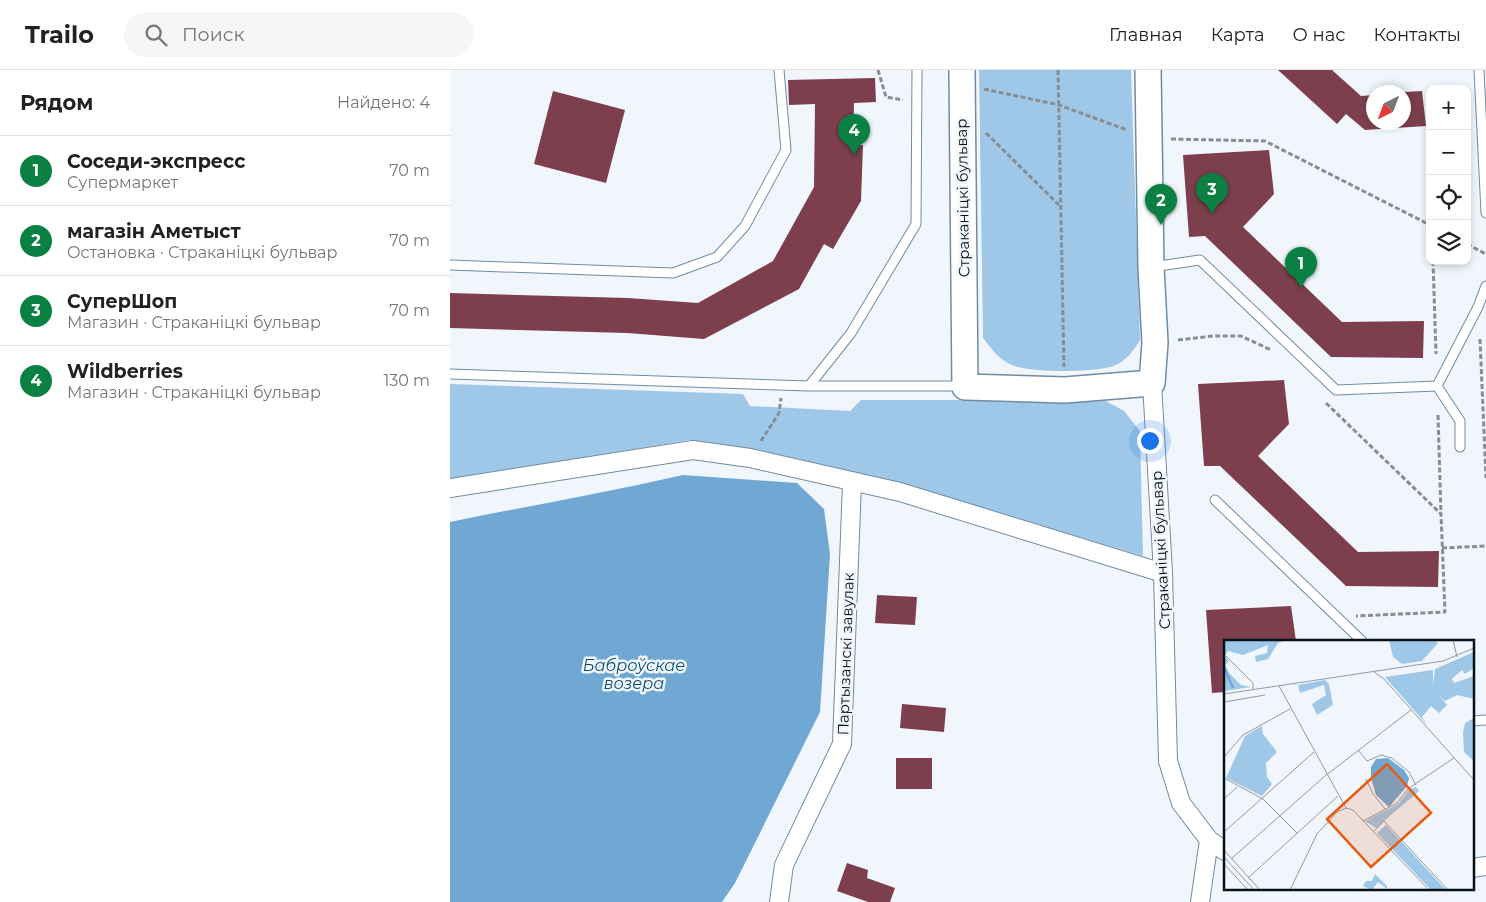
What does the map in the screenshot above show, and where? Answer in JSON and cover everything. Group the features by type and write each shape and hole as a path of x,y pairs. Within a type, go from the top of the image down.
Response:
{"street":[{"name":"Страканіцкі бульвар","path":"1148,70 1151,267 1155,343 1152,383 1163,573 1168,760 1181,803 1209,840 1224,850"},
{"name":"Страканіцкі бульвар","path":"962,77 965,386"},
{"path":"965,386 1065,390 1152,383"},
{"path":"450,488 693,450 750,458 852,483 900,492 1163,573"},
{"name":"Партызанскі завулак","path":"779,902 784,865 842,744 852,483"},
{"path":"1200,902 1209,840"}],"lane":[{"path":"450,265 673,273 717,257 745,226 786,150 779,70"},
{"path":"810,386 851,332 916,224 916,70"},
{"path":"1479,70 1486,213"},
{"path":"1151,267 1200,260 1336,390 1437,386"},
{"path":"1437,386 1478,307 1486,286"},
{"path":"450,374 810,386 965,386"},
{"path":"1437,386 1460,421 1460,446"},
{"path":"1215,500 1361,640"}],"path":[{"path":"1058,70 1065,390"},
{"path":"962,77 1059,105 1150,139 1265,140 1426,223"},
{"path":"1471,246 1486,254"},
{"path":"1478,307 1486,478"},
{"path":"1155,343 1213,336 1241,336 1272,351"},
{"path":"750,458 779,413 783,385"},
{"path":"1321,398 1441,514 1445,612 1337,617"},
{"path":"1442,548 1486,546"}],"shaded area":[{"path":"979,70 1131,70 1140,340 1127,357 1116,365 1080,371 1048,371 1021,368 1003,360 983,338"},
{"path":"450,384 743,394 750,406 850,411 861,400 1104,400 1124,411 1140,431 1143,556 890,481 690,440 452,479 450,478"}],"water":[{"name":"Баброўскае возера","path":"683,475 797,483 824,509 830,554 820,712 735,883 722,902 450,902 450,522"}],"building":[{"path":"1278,70 1332,70 1361,96 1366,96 1366,130 1346,114 1337,124"},
{"path":"875,78 876,102 854,103 853,146 863,145 861,201 833,249 824,244 799,289 704,339 627,333 450,328 450,293 628,298 698,303 773,261 814,187 815,104 789,105 788,80"},
{"path":"553,91 625,110 606,183 534,164"},
{"path":"1422,91 1426,126 1411,127 1411,92"},
{"path":"1269,150 1274,194 1243,227 1342,322 1424,321 1423,358 1331,357 1205,236 1189,237 1183,155"},
{"path":"1284,380 1289,424 1258,456 1358,552 1439,551 1438,587 1346,586 1220,466 1204,466 1198,384"},
{"path":"877,595 917,597 915,625 875,623"},
{"path":"1291,606 1296,640 1224,640 1224,692 1212,693 1206,610"},
{"path":"902,704 946,708 944,732 900,728"},
{"path":"896,758 932,758 932,789 896,789"},
{"path":"847,863 868,870 867,878 895,888 890,902 868,902 837,891"}],"place":[{"name":"Wildberries","path":"854,155"},
{"name":"СуперШоп","path":"1212,214"},
{"name":"магазін Аметыст","path":"1161,225"},
{"name":"Соседи-экспресс","path":"1301,288"}]}
